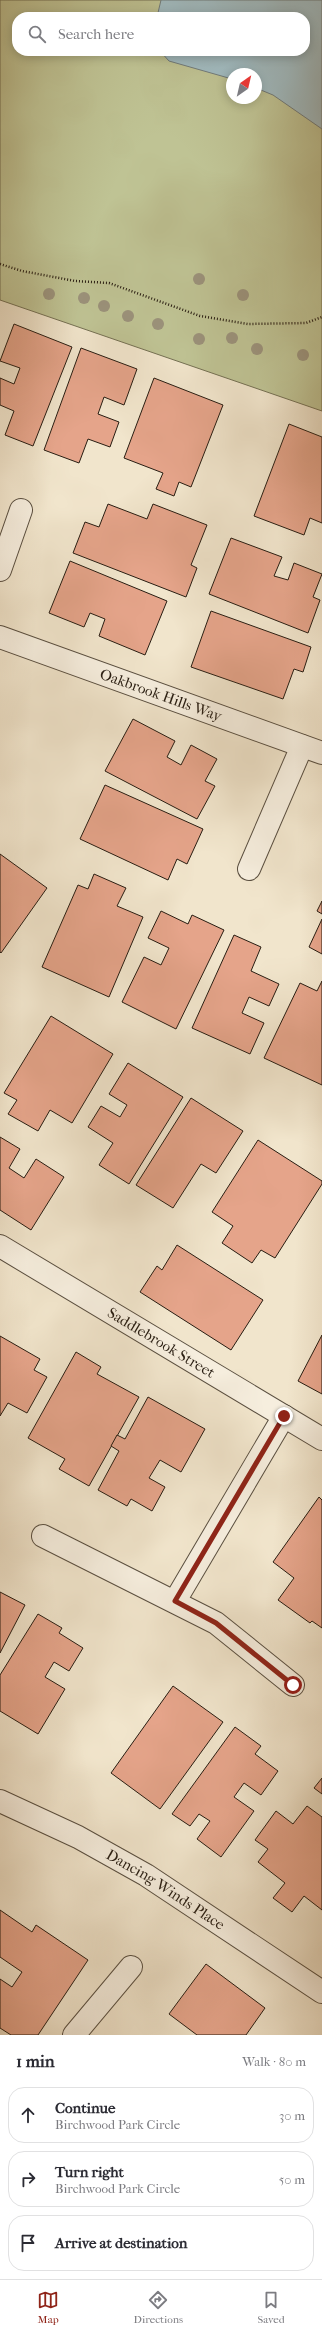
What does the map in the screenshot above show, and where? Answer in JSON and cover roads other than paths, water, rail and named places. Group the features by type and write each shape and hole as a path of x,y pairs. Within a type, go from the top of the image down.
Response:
{"street":[{"path":"0,570 21,510"},
{"name":"Oakbrook Hills Way","path":"0,637 322,753"},
{"path":"249,869 302,746"},
{"name":"Saddlebrook Street","path":"0,1246 322,1439"},
{"path":"175,1601 284,1416"},
{"path":"43,1536 175,1601 216,1623 293,1685"},
{"name":"Dancing Winds Place","path":"0,1801 78,1837 146,1875 322,1992"},
{"path":"74,2035 131,1967"}],"water":[{"path":"161,0 322,0 322,129 273,95 262,90 262,68 226,68 226,77 169,61 164,56 310,56 310,12 158,12"}]}
